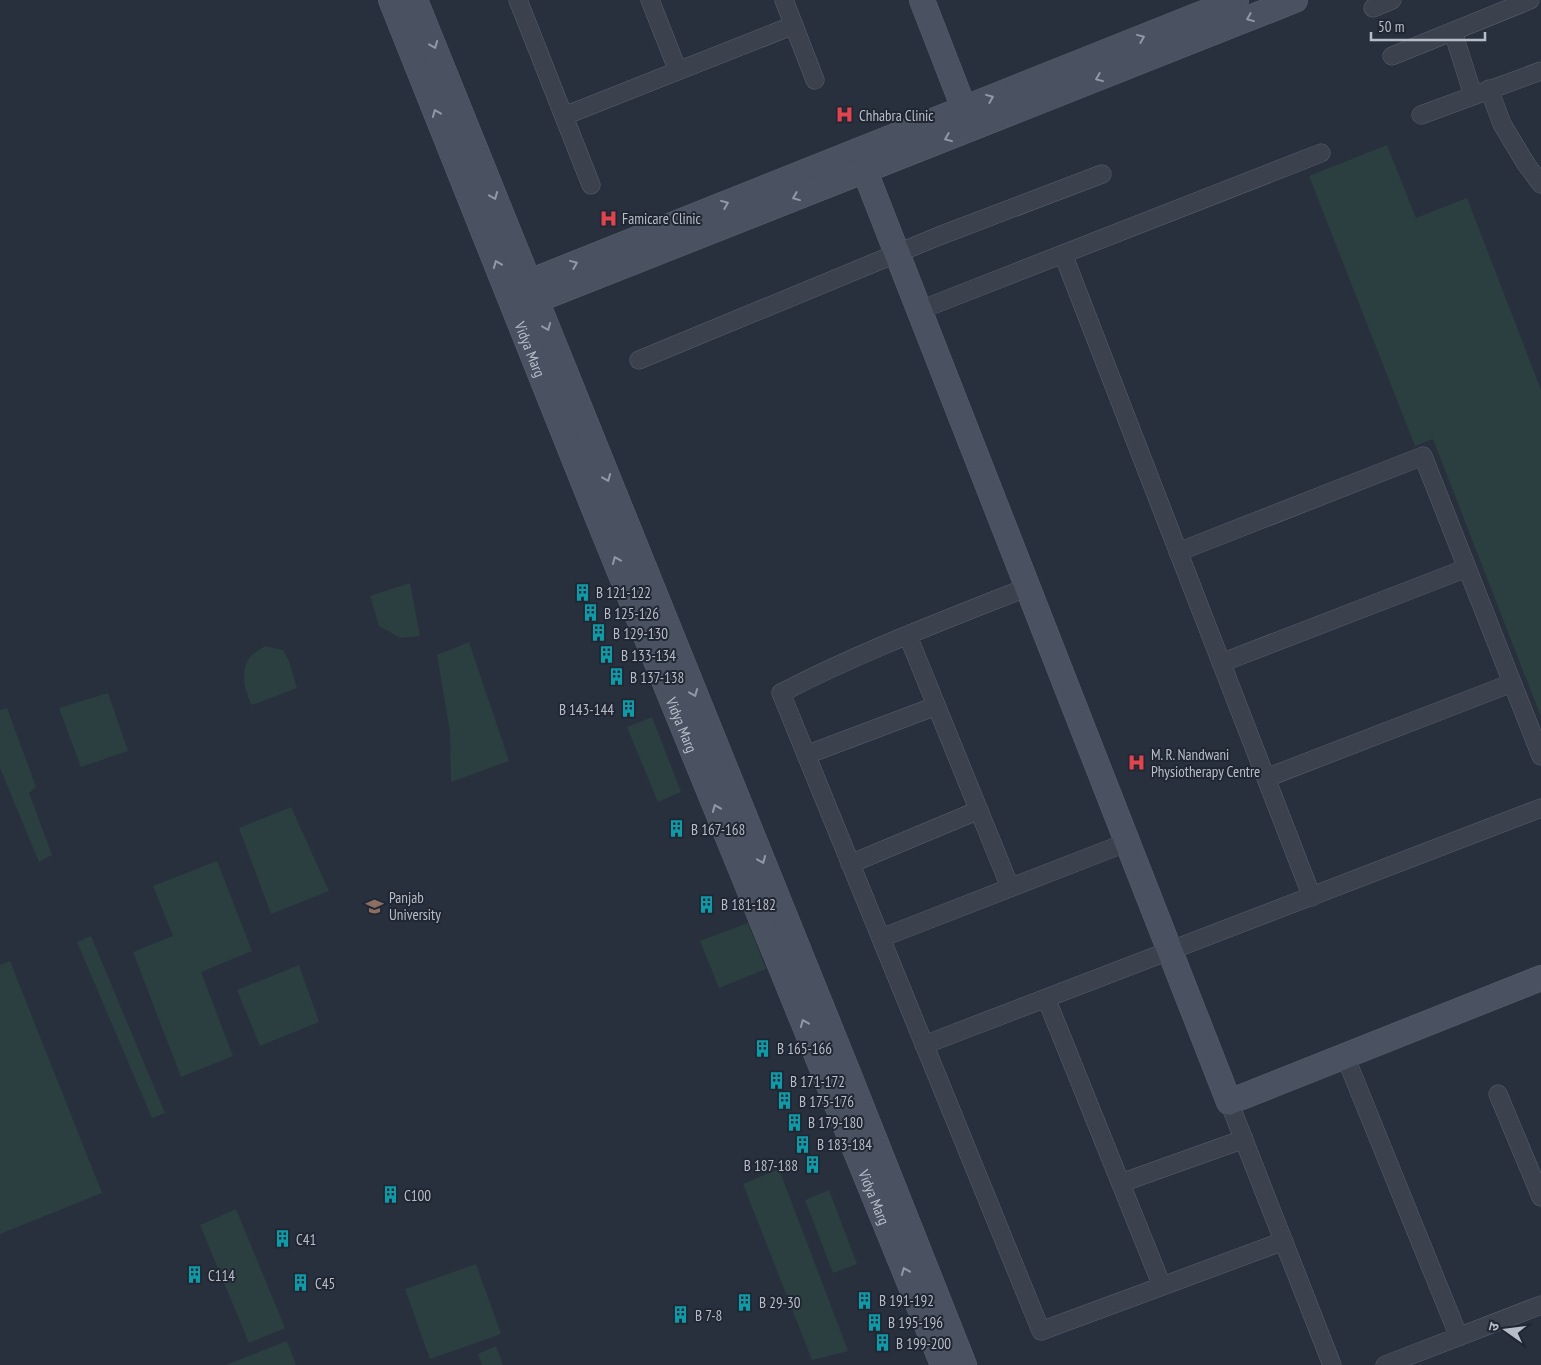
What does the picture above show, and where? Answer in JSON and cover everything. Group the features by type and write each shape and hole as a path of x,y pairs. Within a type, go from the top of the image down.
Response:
{"main road":[{"name":"Vidya Marg","path":"391,0 522,295 852,1084 964,1365"},
{"name":"Vidya Marg","path":"415,0 522,295 612,553 943,1365"},
{"path":"922,0 968,118"},
{"path":"522,295 968,118 1236,0"},
{"path":"968,118 1295,0"},
{"path":"861,161 1230,1102 1541,978"}],"street":[{"path":"518,0 591,184"},
{"path":"650,0 678,71"},
{"path":"784,0 815,80"},
{"path":"1373,8 1392,0"},
{"path":"1392,56 1530,0"},
{"path":"564,116 794,25"},
{"path":"1452,32 1481,92 1526,164 1541,184"},
{"path":"1421,114 1541,70"},
{"path":"920,310 1321,153"},
{"path":"639,360 897,253 1102,174"},
{"path":"1063,254 1312,896"},
{"path":"1178,552 1423,456 1541,756"},
{"path":"1221,663 1467,568"},
{"path":"1028,587 908,636 804,681 781,693 1041,1332 1284,1241"},
{"path":"908,636 1010,888"},
{"path":"1266,778 1512,683"},
{"path":"806,755 936,706"},
{"path":"924,1045 1541,808"},
{"path":"850,864 979,810"},
{"path":"880,938 1128,842"},
{"path":"1046,998 1162,1286"},
{"path":"1344,1056 1459,1336"},
{"path":"1498,1094 1541,1197"},
{"path":"1230,1102 1332,1365"},
{"path":"1121,1183 1244,1139"},
{"path":"1386,1365 1541,1304"}],"shaded area":[{"path":"1387,145 1416,218 1467,198 1541,390 1541,717 1433,439 1415,446 1309,176"},
{"path":"410,583 420,636 400,638 379,626 370,596"},
{"path":"469,642 509,761 451,782 450,732 437,655"},
{"path":"265,646 283,650 289,661 297,688 252,705 245,686 245,666 252,655"},
{"path":"108,693 128,751 81,767 59,708"},
{"path":"7,708 36,787 29,793 52,855 39,862 0,768 0,710"},
{"path":"652,717 681,792 658,802 627,727"},
{"path":"291,807 329,891 271,914 239,828"},
{"path":"217,861 252,951 201,972 233,1056 181,1077 133,952 173,936 153,886"},
{"path":"748,923 766,969 719,988 700,941"},
{"path":"91,936 165,1113 152,1118 77,942"},
{"path":"10,961 102,1193 0,1234 0,965"},
{"path":"299,965 319,1022 260,1046 237,990"},
{"path":"779,1169 848,1351 812,1360 743,1184"},
{"path":"829,1190 857,1264 833,1273 805,1200"},
{"path":"236,1209 285,1328 249,1343 200,1225"},
{"path":"476,1264 501,1334 430,1359 405,1289"},
{"path":"287,1341 296,1365 226,1365"},
{"path":"496,1346 503,1365 482,1365 478,1354"}],"place":[{"name":"Chhabra Clinic","path":"845,115"},
{"name":"Famicare Clinic","path":"608,218"},
{"name":"B 121-122","path":"582,592"},
{"name":"B 125-126","path":"590,613"},
{"name":"B 129-130","path":"599,633"},
{"name":"B 133-134","path":"607,655"},
{"name":"B 137-138","path":"616,677"},
{"name":"B 143-144","path":"628,709"},
{"name":"M. R. Nandwani Physiotherapy Centre","path":"1137,763"},
{"name":"B 167-168","path":"677,829"},
{"name":"B 181-182","path":"707,904"},
{"name":"Panjab University","path":"375,906"},
{"name":"B 165-166","path":"763,1048"},
{"name":"B 171-172","path":"776,1081"},
{"name":"B 175-176","path":"785,1101"},
{"name":"B 179-180","path":"794,1122"},
{"name":"B 183-184","path":"803,1144"},
{"name":"B 187-188","path":"812,1165"},
{"name":"C100","path":"390,1195"},
{"name":"C41","path":"282,1239"},
{"name":"C114","path":"194,1275"},
{"name":"C45","path":"301,1283"},
{"name":"B 191-192","path":"865,1300"},
{"name":"B 29-30","path":"745,1302"},
{"name":"B 7-8","path":"681,1315"},
{"name":"B 195-196","path":"874,1322"},
{"name":"B 199-200","path":"882,1343"}]}
